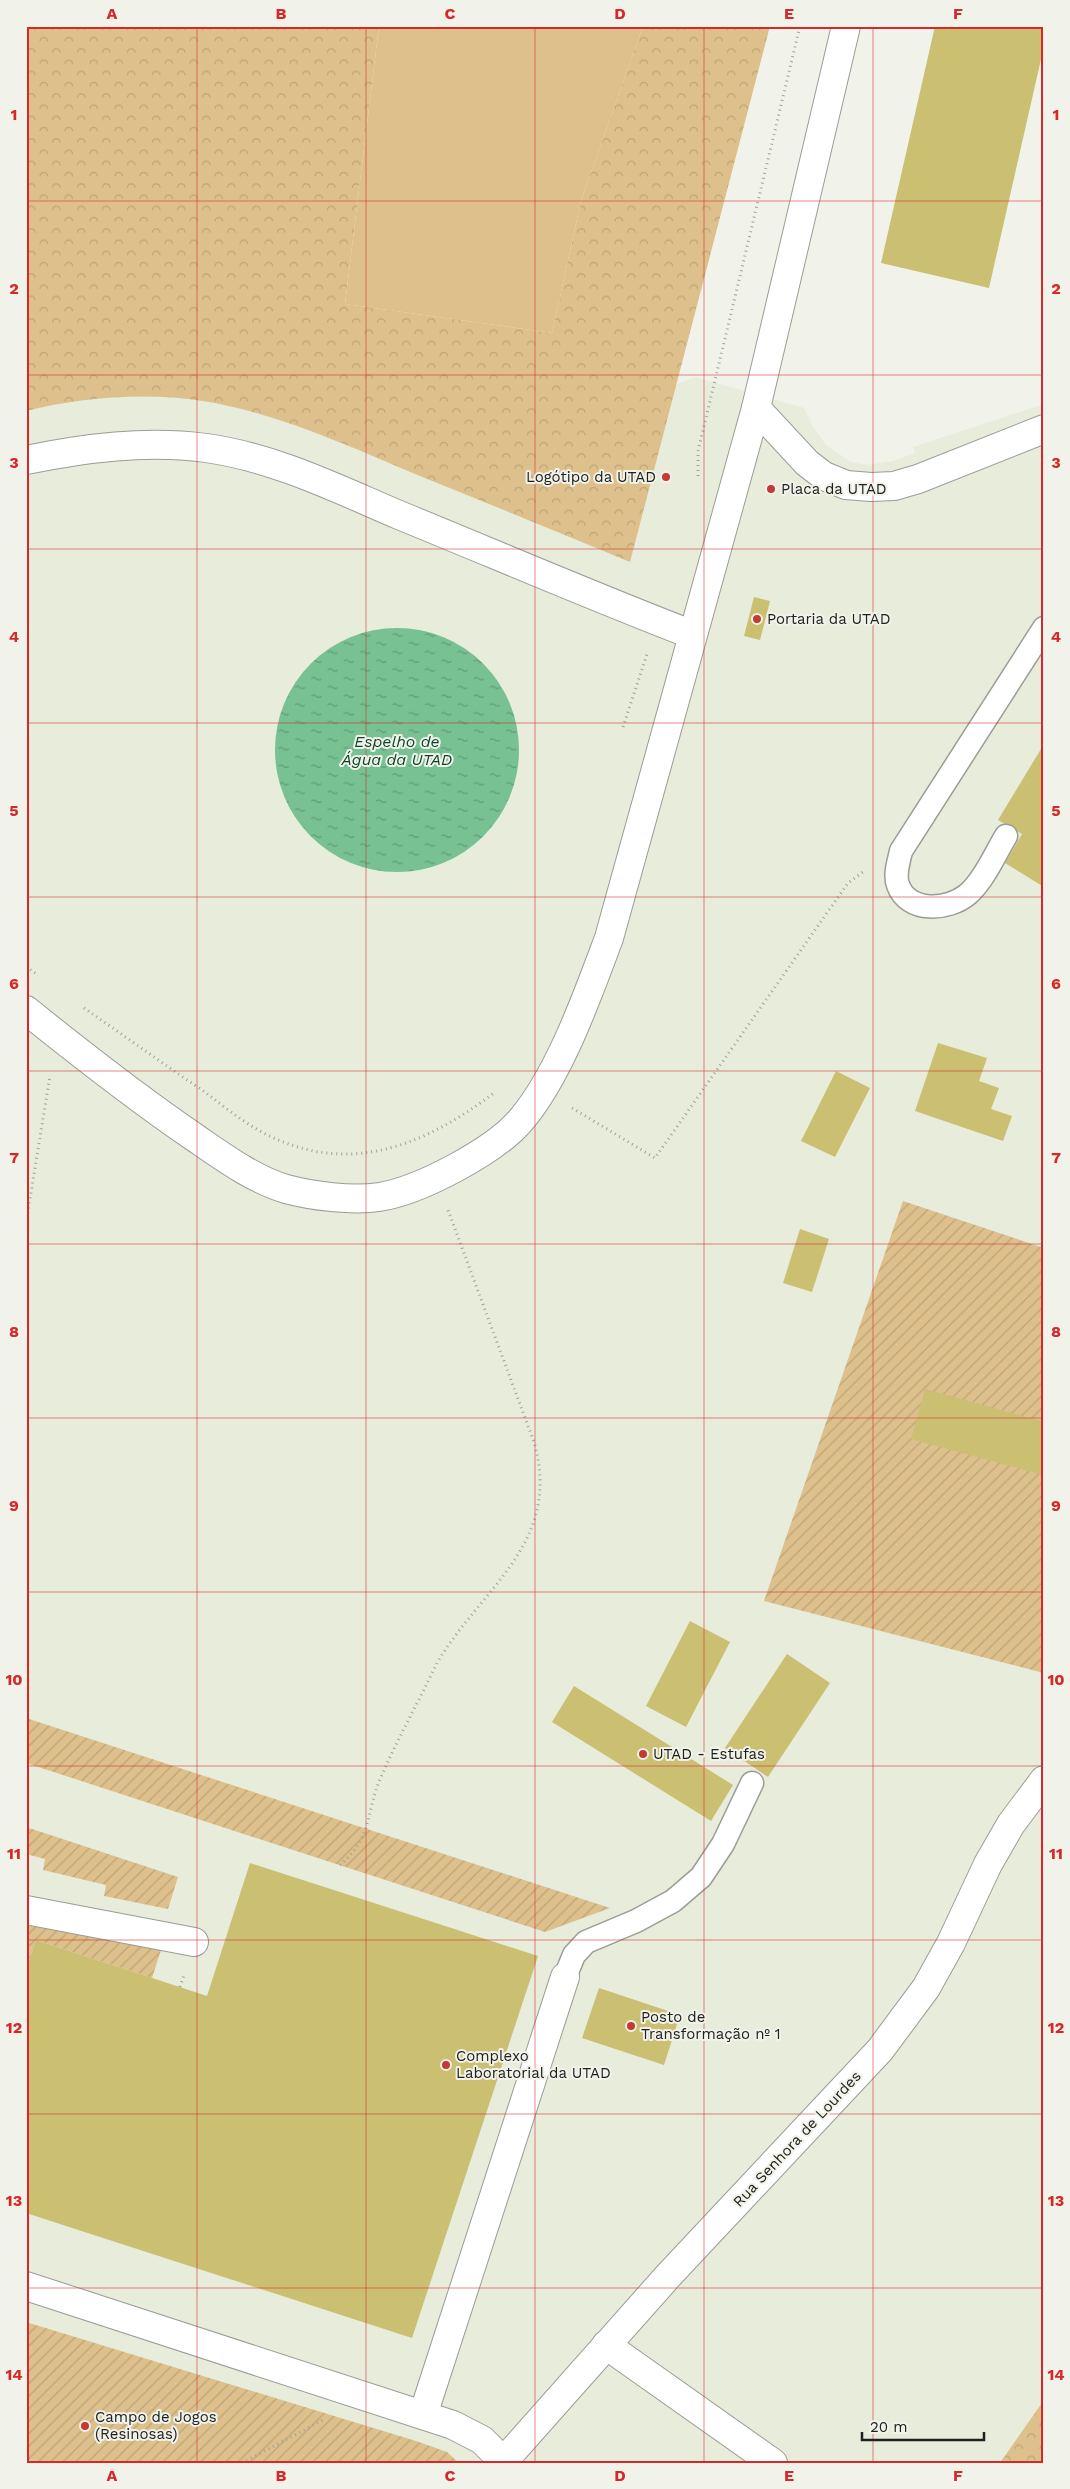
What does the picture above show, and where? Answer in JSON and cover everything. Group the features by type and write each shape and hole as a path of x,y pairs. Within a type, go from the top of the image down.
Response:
{"street":[{"path":"26,1010 140,1101 232,1163 285,1188 330,1197 379,1197 433,1180 487,1148 521,1121 548,1082 590,988 608,938 756,408 846,26"},
{"path":"756,408 807,463 824,476 846,485 871,487 894,486 918,479 1044,429"},
{"path":"26,460 83,450 172,444 209,449 248,458 332,487 693,635"},
{"name":"Rua Senhora de Lourdes","path":"502,2462 668,2276 880,2050 926,1988 951,1943 988,1864 1011,1824 1044,1780"},
{"path":"26,1910 194,1942"},
{"path":"423,2415 565,1977"},
{"path":"26,2286 423,2415 473,2434 502,2462"},
{"path":"606,2345 773,2463"}],"lane":[{"path":"1006,836 981,878 967,895 948,904 931,907 916,904 902,894 897,883 897,868 901,850 1044,628"},
{"path":"565,1977 574,1955 586,1942 636,1921 673,1901 700,1877 723,1844 752,1783"}],"path":[{"path":"698,451 800,26"},
{"path":"572,1108 655,1158 848,883 862,872 877,868 897,868"},
{"path":"26,967 42,978"},
{"path":"83,1007 260,1131 300,1148 335,1155 370,1154 413,1142 462,1118 496,1092"},
{"path":"26,1223 50,1072"},
{"path":"340,1865 354,1853 365,1835 380,1778 437,1663 501,1582 521,1552 536,1512 541,1486 540,1468 534,1442 445,1201"},
{"path":"242,2463 325,2420 337,2388"}],"shaded area":[{"path":"26,26 454,474 695,377 804,408 813,427 826,445 851,462 868,465 893,461 915,453 913,447 1044,404 1044,2463 26,2463"}],"green space":[{"path":"26,26 379,26 345,304 552,333 581,201 643,26 770,26 630,562 313,432 231,406 181,398 114,397 69,402 26,411"},
{"path":"379,26 643,26 581,201 552,333 345,304"},
{"path":"903,1201 1044,1248 1044,1673 764,1601"},
{"path":"26,1718 610,1908 545,1932 26,1763"},
{"path":"26,1827 178,1877 168,1909 104,1896 106,1885 43,1870 45,1859 26,1854"},
{"path":"26,1925 161,1950 152,1978 36,1940 26,1970"},
{"path":"26,2322 416,2441 447,2452 459,2463 26,2463"},
{"path":"1044,2400 1044,2463 1000,2463"}],"water":[{"name":"Espelho de Água da UTAD","path":"397,628 421,630 444,637 455,642 483,664 505,692 510,703 517,726 519,750 517,774 510,797 505,808 483,836 455,858 444,863 421,870 397,872 373,870 350,863 339,858 311,836 289,808 284,797 277,774 275,750 277,726 284,703 289,692 311,664 339,642 350,637 373,630"}],"building":[{"path":"935,26 1044,26 1044,46 989,288 881,263"},
{"name":"Portaria da UTAD","path":"754,597 770,601 760,640 744,636"},
{"path":"1044,744 1044,887 1005,863 1022,834 998,820"},
{"path":"938,1043 987,1058 979,1081 999,1088 991,1109 1012,1116 1003,1141 915,1111"},
{"path":"836,1071 870,1088 835,1157 801,1141"},
{"path":"800,1229 829,1239 812,1292 783,1283"},
{"path":"925,1389 1044,1422 1044,1475 911,1439"},
{"name":"UTAD - Estufas","path":"690,1621 730,1642 686,1727 646,1706"},
{"name":"UTAD - Estufas","path":"787,1654 830,1683 768,1777 725,1748"},
{"name":"UTAD - Estufas","path":"574,1686 733,1785 711,1821 552,1722"},
{"path":"250,1863 538,1956 412,2338 26,2213 26,1970 36,1940 207,1996"},
{"name":"Posto de Transformação nº 1","path":"599,1988 680,2015 664,2065 582,2038"}],"place":[{"name":"Logótipo da UTAD","path":"666,477"},
{"name":"Placa da UTAD","path":"771,489"},
{"name":"Portaria da UTAD","path":"757,619"},
{"name":"UTAD - Estufas","path":"643,1754"},
{"name":"Posto de Transformação nº 1","path":"631,2026"},
{"name":"Complexo Laboratorial da UTAD","path":"446,2065"},
{"name":"Campo de Jogos (Resinosas)","path":"85,2426"}]}
